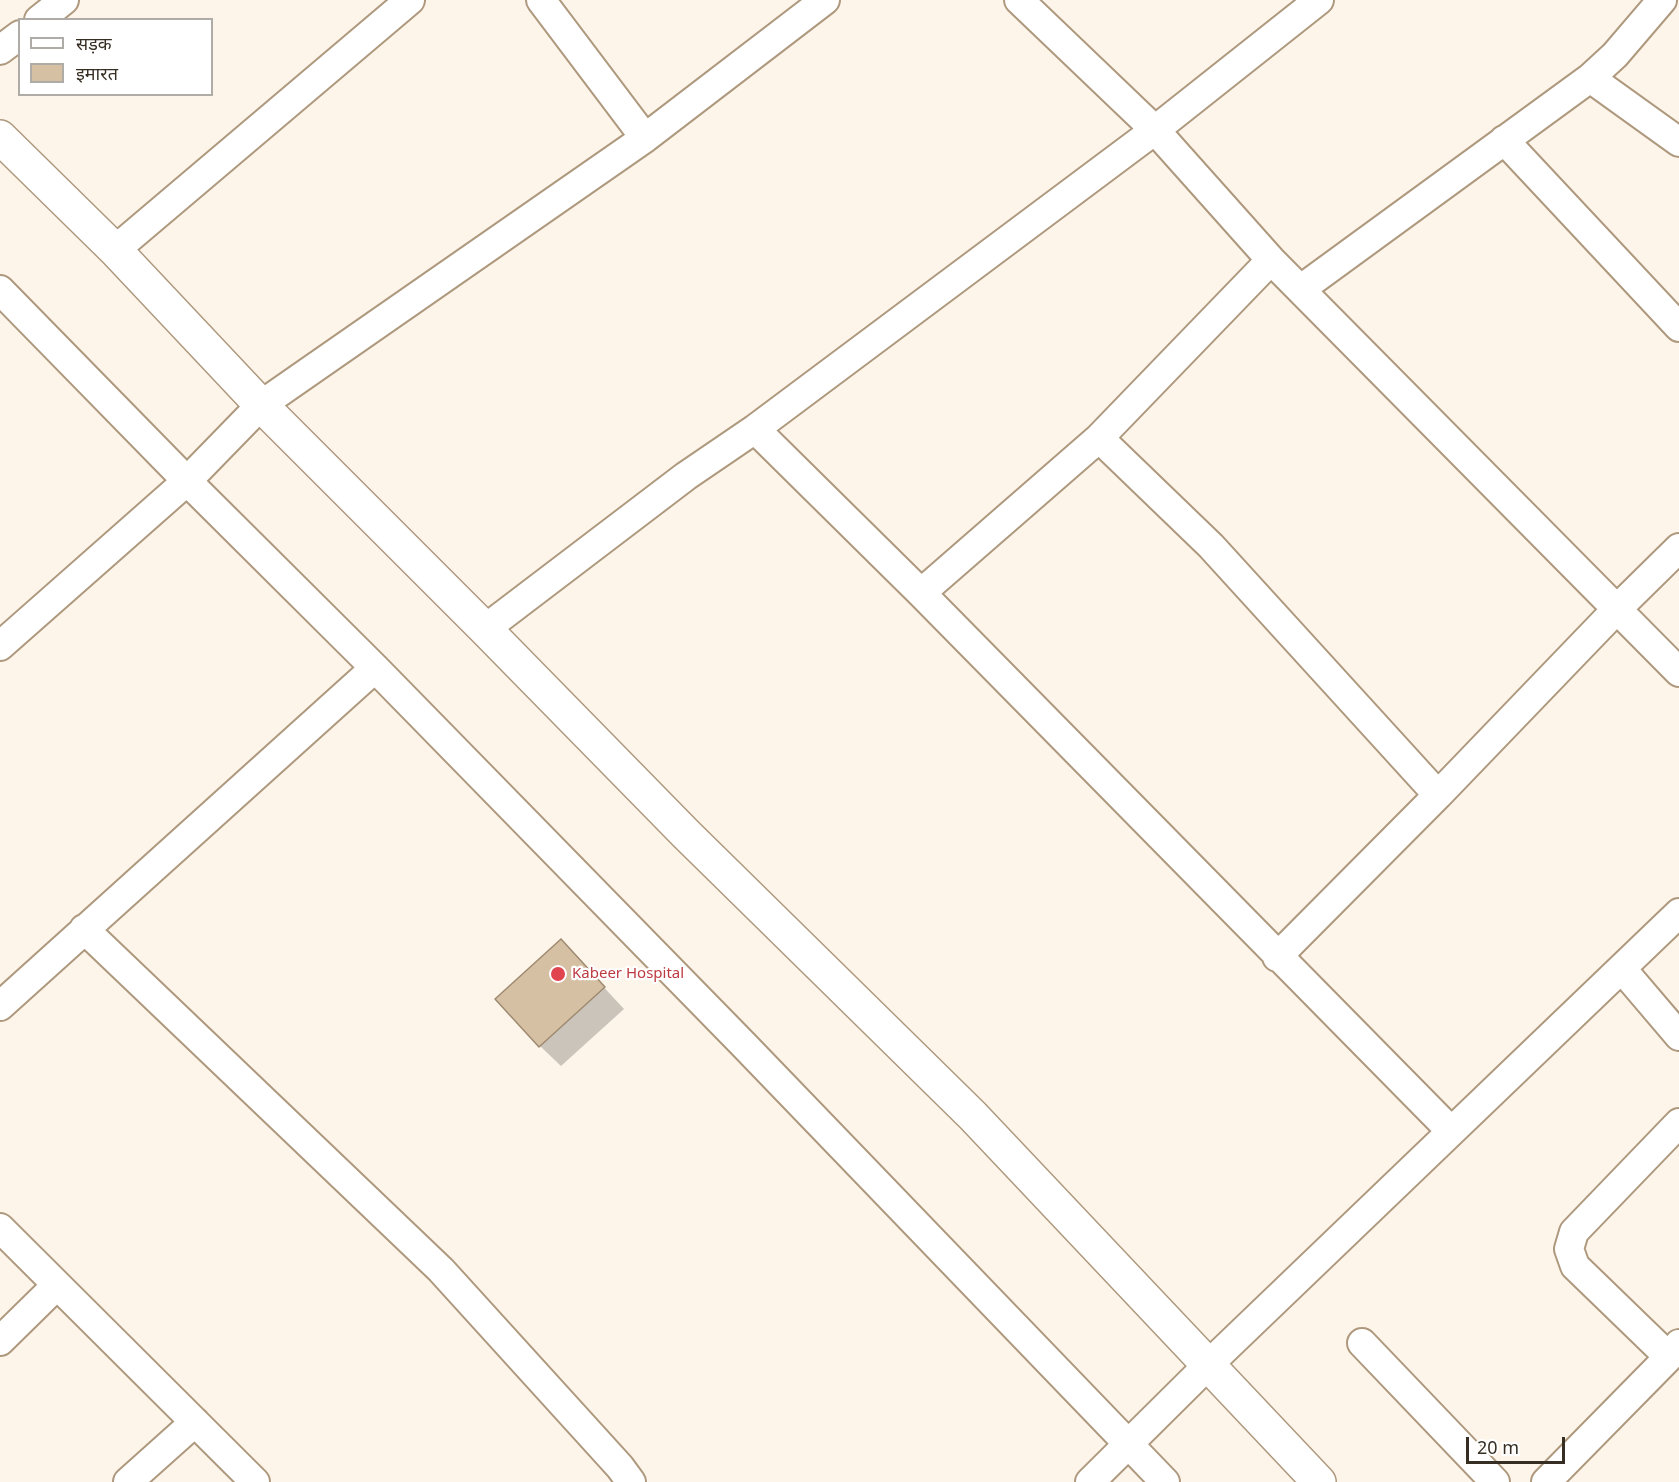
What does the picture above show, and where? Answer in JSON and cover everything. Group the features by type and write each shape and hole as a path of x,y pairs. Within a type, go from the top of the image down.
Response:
{"street":[{"path":"42,18 64,0"},
{"path":"115,250 410,0"},
{"path":"542,0 645,138"},
{"path":"0,646 187,481 261,405 645,138 825,0"},
{"path":"1019,0 1155,130 1270,260 1679,672"},
{"path":"485,629 686,476 755,429 1155,130 1320,0"},
{"path":"1301,290 1590,78 1630,39 1662,0"},
{"path":"0,50 18,36"},
{"path":"1590,78 1679,141"},
{"path":"0,137 115,250 261,405 695,842 973,1116 1319,1482"},
{"path":"1504,140 1679,327"},
{"path":"921,593 1100,438 1270,260"},
{"path":"0,290 735,1035 1165,1482"},
{"path":"755,429 921,593 1450,1131"},
{"path":"1100,438 1210,546 1438,795"},
{"path":"1277,957 1679,548"},
{"path":"0,1006 375,668"},
{"path":"1090,1482 1450,1131 1679,913"},
{"path":"84,929 441,1270 620,1467 631,1482"},
{"path":"1622,969 1679,1036"},
{"path":"1546,1482 1674,1351 1575,1266 1569,1249 1574,1232 1679,1123"},
{"path":"0,1228 255,1482"},
{"path":"0,1341 57,1285"},
{"path":"1362,1343 1495,1482"},
{"path":"128,1482 195,1422"}],"building":[{"path":"561,939 605,987 539,1047 495,999"}],"place":[{"name":"Kabeer Hospital","path":"558,974"}]}
